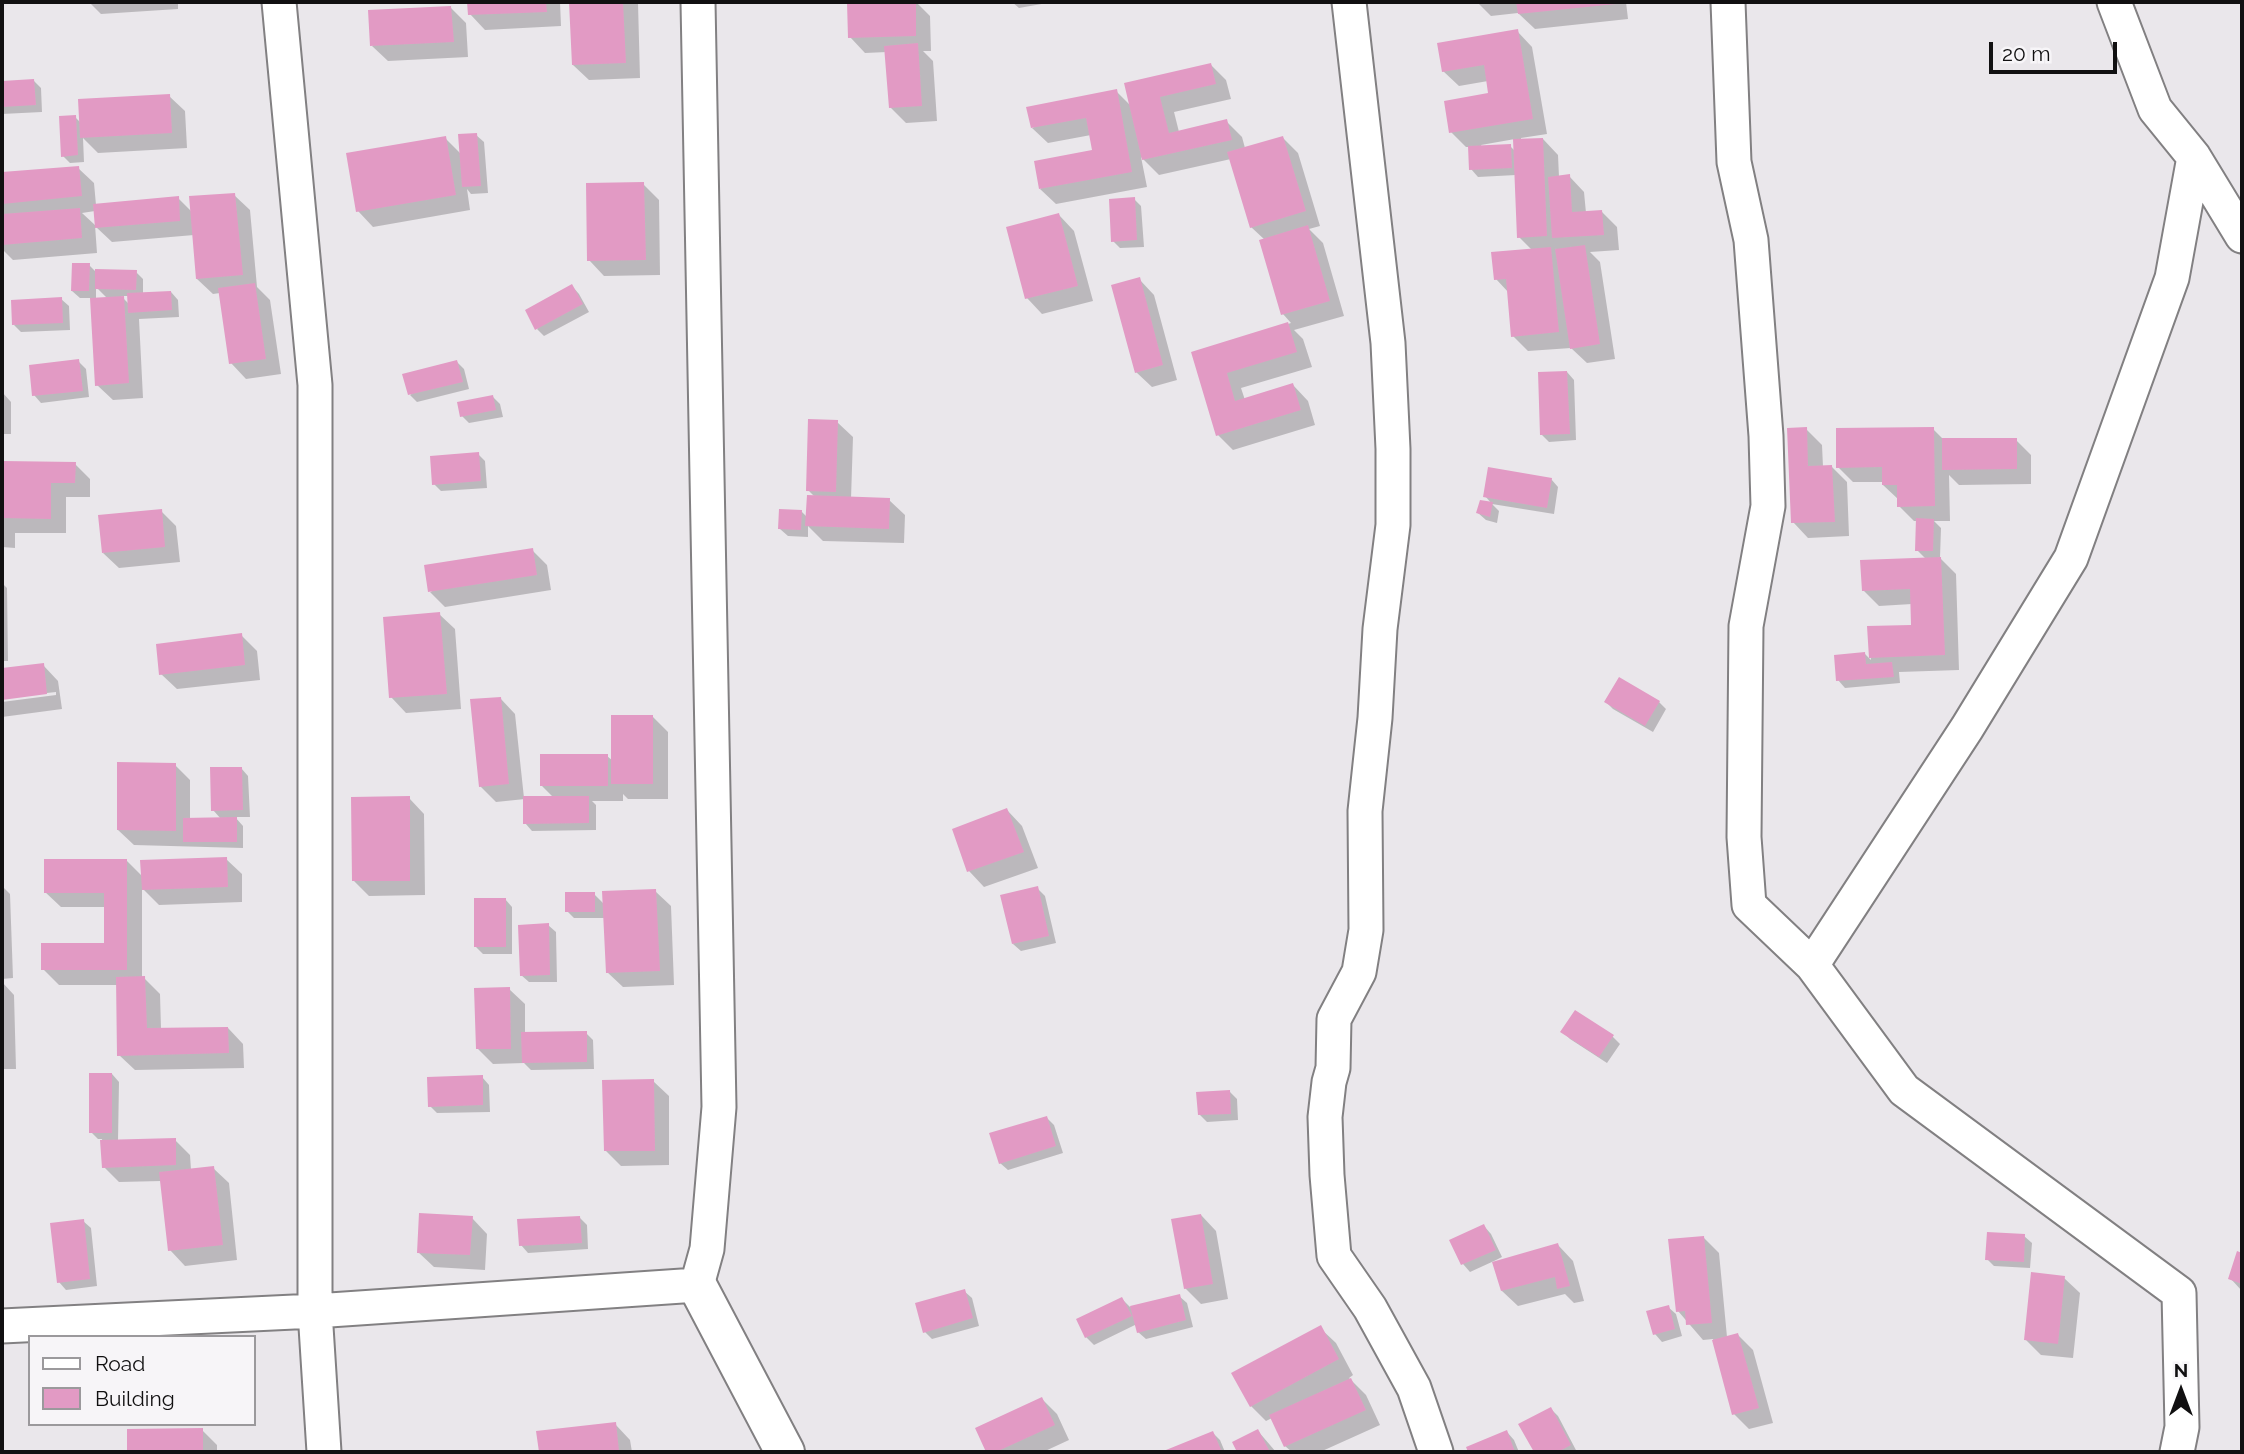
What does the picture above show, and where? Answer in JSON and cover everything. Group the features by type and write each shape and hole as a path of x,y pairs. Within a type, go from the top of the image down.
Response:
{"street":[{"path":"279,2 315,385 315,1311 324,1452"},
{"path":"698,2 719,1107 707,1249 697,1285 785,1452"},
{"path":"1349,2 1388,343 1393,525 1380,629 1375,718 1365,811 1366,930 1359,972 1334,1019 1333,1068 1325,1117 1327,1175 1334,1256 1370,1308 1414,1388 1436,1452"},
{"path":"1728,2 1734,162 1751,240 1766,436 1768,506 1746,626 1744,837 1749,905 1812,965 1903,1090 2179,1293 2182,1427 2177,1452"},
{"path":"2114,2 2155,109 2194,157 2242,236"},
{"path":"1812,965 1967,728 2071,558 2172,278 2194,157"},
{"path":"2,1326 315,1311 697,1285"}],"building":[{"path":"467,2 546,2 547,12 468,15"},
{"path":"569,2 623,2 626,63 572,65"},
{"path":"847,2 916,2 916,36 848,38"},
{"path":"1516,2 1616,2 1616,4 1518,14"},
{"path":"451,6 454,42 370,46 368,10"},
{"path":"1518,29 1533,119 1449,133 1444,101 1488,93 1484,65 1442,72 1437,43"},
{"path":"918,43 922,106 889,108 884,46"},
{"path":"1211,63 1216,84 1160,97 1169,133 1227,119 1232,140 1142,160 1124,83"},
{"path":"34,79 36,105 2,107 2,81"},
{"path":"1117,89 1132,172 1039,189 1034,161 1092,150 1086,118 1031,128 1026,107"},
{"path":"170,94 172,133 80,138 78,99"},
{"path":"76,115 78,155 61,157 59,116"},
{"path":"477,133 481,186 462,187 458,134"},
{"path":"446,136 456,195 356,212 346,153"},
{"path":"1283,136 1306,211 1250,228 1227,152"},
{"path":"1543,138 1547,236 1517,238 1513,139"},
{"path":"1511,144 1512,168 1469,170 1468,146"},
{"path":"79,166 82,196 2,204 2,172"},
{"path":"1570,174 1572,212 1602,210 1604,235 1552,238 1548,177"},
{"path":"644,182 646,260 587,261 586,183"},
{"path":"235,193 243,275 196,279 189,196"},
{"path":"179,196 180,221 95,228 93,204"},
{"path":"1135,197 1137,240 1111,242 1109,199"},
{"path":"80,208 82,238 2,245 2,214"},
{"path":"1059,213 1078,286 1025,299 1006,227"},
{"path":"1308,225 1330,301 1281,315 1259,240"},
{"path":"1585,245 1600,344 1570,349 1555,249"},
{"path":"1551,247 1559,332 1511,337 1506,279 1494,280 1491,252"},
{"path":"72,263 90,263 89,291 71,291"},
{"path":"95,269 137,270 136,290 95,289"},
{"path":"1140,277 1163,365 1135,373 1111,285"},
{"path":"255,283 266,359 229,364 218,288"},
{"path":"572,284 583,304 535,330 525,310"},
{"path":"171,291 172,310 128,313 127,293"},
{"path":"124,296 129,383 95,386 90,298"},
{"path":"62,297 63,323 12,325 11,300"},
{"path":"1288,322 1297,352 1227,373 1235,401 1293,383 1301,410 1216,436 1191,352"},
{"path":"79,359 83,391 32,396 29,365"},
{"path":"457,360 463,382 408,395 402,374"},
{"path":"1567,371 1570,434 1540,435 1538,372"},
{"path":"493,395 496,410 460,417 457,402"},
{"path":"808,419 838,420 836,492 806,491"},
{"path":"1807,427 1808,466 1832,465 1835,522 1791,523 1787,428"},
{"path":"1934,427 1935,506 1897,507 1897,485 1882,485 1882,467 1836,468 1836,428"},
{"path":"1942,438 2017,438 2017,469 1942,470"},
{"path":"479,452 481,481 432,485 430,456"},
{"path":"2,461 76,462 75,483 51,483 51,519 2,518"},
{"path":"1488,467 1552,478 1547,508 1483,497"},
{"path":"807,495 890,498 889,529 805,526"},
{"path":"1480,500 1493,502 1490,517 1476,513"},
{"path":"162,509 165,547 102,553 98,515"},
{"path":"779,509 802,510 801,530 778,529"},
{"path":"1916,518 1934,519 1933,551 1915,551"},
{"path":"533,548 537,575 428,592 424,565"},
{"path":"1941,557 1945,655 1869,658 1867,626 1911,625 1910,589 1862,591 1860,560"},
{"path":"440,612 447,694 389,698 383,617"},
{"path":"242,633 245,665 159,675 156,644"},
{"path":"1865,652 1866,664 1892,662 1894,677 1836,681 1834,655"},
{"path":"44,663 47,694 2,700 2,668"},
{"path":"1619,677 1660,701 1645,726 1604,702"},
{"path":"501,697 509,784 479,787 470,699"},
{"path":"611,715 653,715 653,784 611,784"},
{"path":"540,754 608,754 608,786 540,786"},
{"path":"117,762 176,763 176,831 117,830"},
{"path":"210,767 242,767 243,810 211,811"},
{"path":"410,796 410,881 352,881 351,797"},
{"path":"523,796 589,796 589,823 523,824"},
{"path":"1007,808 1024,852 967,872 952,829"},
{"path":"237,817 237,842 183,842 183,818"},
{"path":"227,857 228,887 142,890 140,860"},
{"path":"44,859 127,859 127,970 41,970 41,943 104,943 104,893 44,893"},
{"path":"1038,886 1049,936 1012,944 1000,895"},
{"path":"656,889 660,971 606,973 602,891"},
{"path":"565,892 595,892 595,912 565,912"},
{"path":"474,898 506,898 506,947 474,947"},
{"path":"549,923 550,975 520,976 518,925"},
{"path":"145,976 147,1028 228,1027 229,1053 117,1056 116,977"},
{"path":"510,987 511,1049 476,1049 474,988"},
{"path":"1575,1010 1614,1035 1599,1057 1560,1032"},
{"path":"587,1031 587,1062 522,1063 521,1032"},
{"path":"89,1073 112,1073 112,1133 89,1133"},
{"path":"483,1075 483,1105 428,1107 427,1077"},
{"path":"654,1079 655,1151 604,1151 602,1080"},
{"path":"1230,1090 1231,1114 1198,1115 1196,1092"},
{"path":"1047,1116 1056,1146 999,1164 989,1133"},
{"path":"176,1138 176,1165 102,1168 100,1140"},
{"path":"214,1166 223,1245 168,1251 159,1172"},
{"path":"419,1213 473,1216 470,1255 417,1253"},
{"path":"1201,1214 1213,1284 1184,1289 1171,1219"},
{"path":"580,1216 582,1243 519,1246 517,1219"},
{"path":"84,1219 90,1279 57,1283 50,1223"},
{"path":"1484,1224 1496,1250 1461,1265 1449,1240"},
{"path":"1987,1232 2025,1234 2024,1262 1985,1260"},
{"path":"1704,1236 1712,1323 1686,1325 1685,1311 1676,1312 1668,1239"},
{"path":"1558,1243 1570,1286 1557,1289 1555,1277 1501,1291 1492,1262"},
{"path":"2237,1251 2242,1253 2242,1284 2228,1279"},
{"path":"2031,1272 2065,1276 2058,1344 2024,1340"},
{"path":"965,1289 973,1318 923,1333 915,1303"},
{"path":"1180,1294 1186,1320 1137,1333 1130,1306"},
{"path":"1122,1297 1132,1316 1085,1338 1076,1319"},
{"path":"1669,1305 1675,1329 1653,1335 1646,1311"},
{"path":"1321,1325 1339,1359 1250,1407 1231,1373"},
{"path":"1738,1333 1759,1408 1732,1415 1712,1340"},
{"path":"1351,1378 1366,1410 1284,1447 1269,1415"},
{"path":"1042,1397 1055,1425 996,1452 986,1452 975,1428"},
{"path":"1551,1407 1571,1445 1558,1452 1534,1452 1518,1424"},
{"path":"616,1422 619,1451 539,1452 536,1431"},
{"path":"203,1428 203,1452 127,1452 127,1429"},
{"path":"1258,1429 1270,1452 1237,1452 1232,1442"},
{"path":"1507,1430 1515,1452 1468,1452 1466,1447"},
{"path":"1213,1431 1222,1452 1161,1452"}]}
